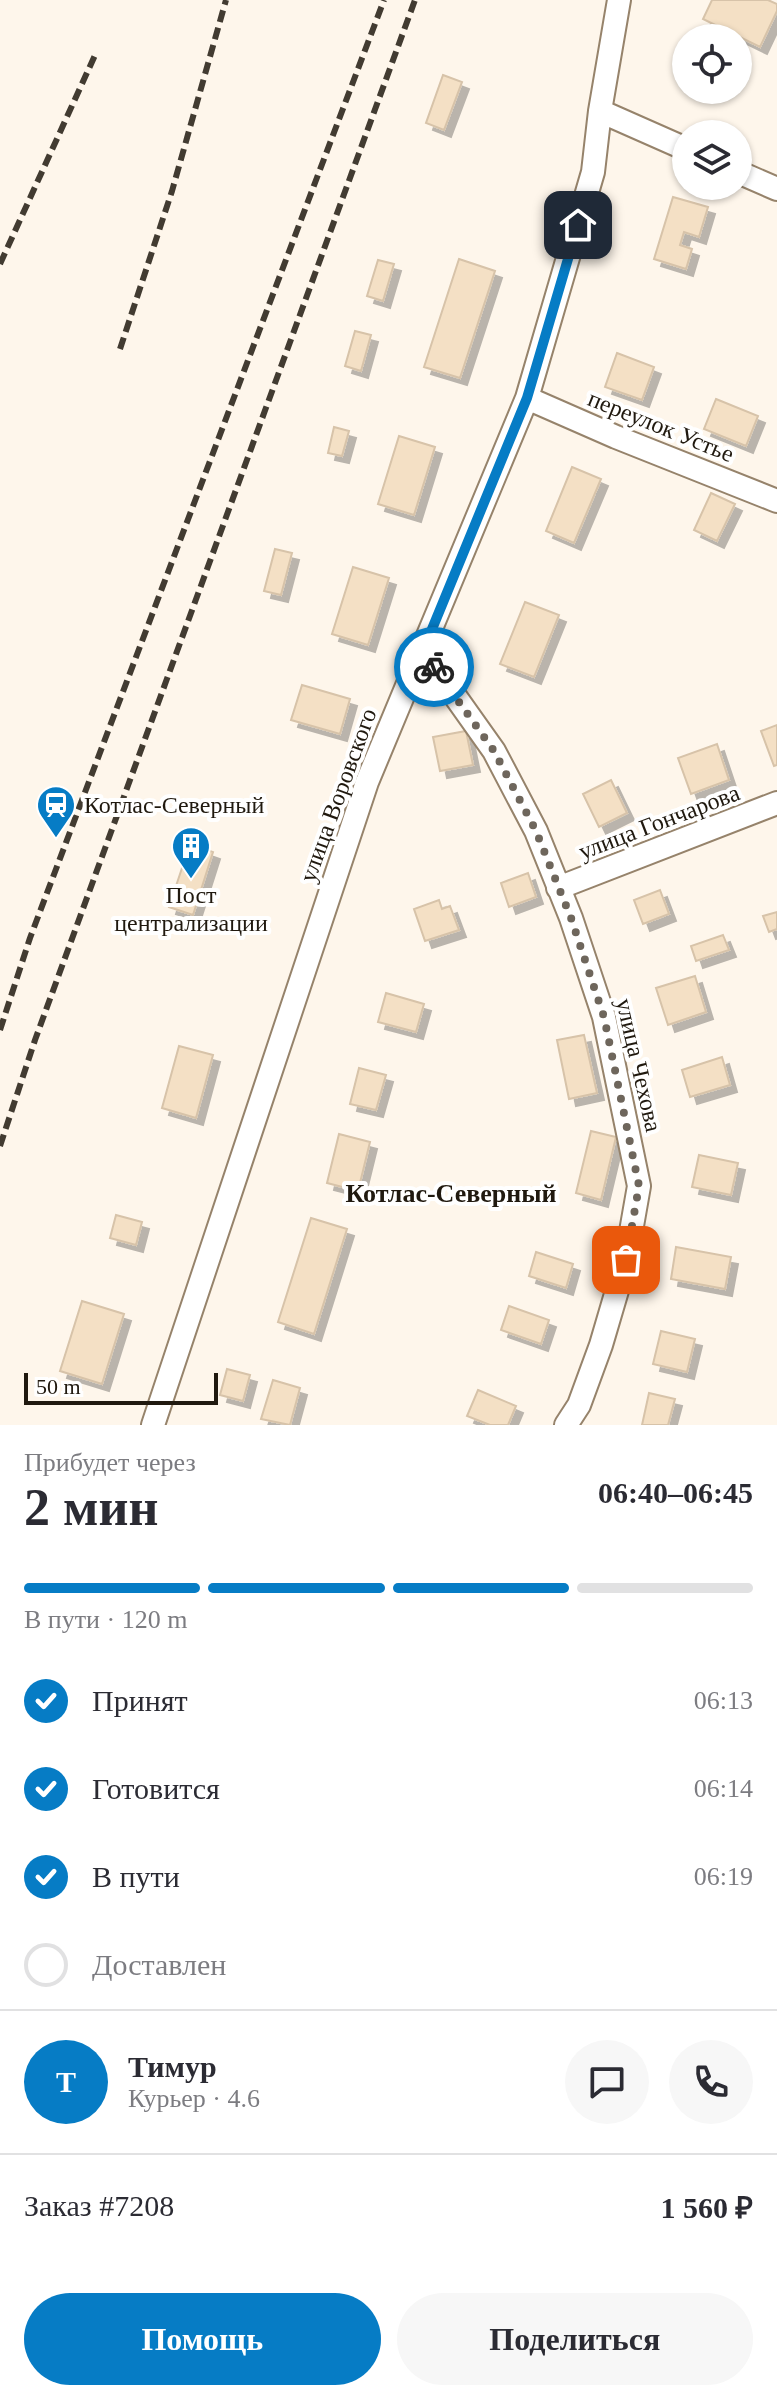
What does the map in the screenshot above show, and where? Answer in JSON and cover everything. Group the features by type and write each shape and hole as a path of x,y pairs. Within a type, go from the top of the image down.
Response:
{"street":[{"name":"улица Воровского","path":"153,1425 367,782 527,398 593,172 619,0"},
{"path":"600,111 672,143"},
{"path":"752,178 777,189"},
{"name":"переулок Устье","path":"527,398 777,501"},
{"name":"улица Чехова","path":"423,651 494,751 536,831 604,1017 639,1186 626,1260 601,1345 579,1405 566,1425"},
{"name":"улица Гончарова","path":"558,888 777,803"}],"building":[{"path":"712,0 768,0 777,4 777,11 760,47 752,43 752,24 713,24 703,19"},
{"path":"443,75 462,82 444,130 426,123"},
{"path":"672,200 708,207 699,237 684,232 680,245 692,249 686,269 654,259"},
{"path":"459,259 495,271 460,378 424,367"},
{"path":"378,260 394,264 383,301 367,296"},
{"path":"355,331 371,335 361,371 345,366"},
{"path":"617,353 654,367 642,400 605,387"},
{"path":"716,399 758,416 746,446 704,429"},
{"path":"334,427 349,431 342,456 328,453"},
{"path":"399,436 435,447 414,515 378,504"},
{"path":"572,467 601,479 574,543 546,531"},
{"path":"711,493 735,504 717,541 694,530"},
{"path":"275,549 292,553 281,595 264,591"},
{"path":"353,567 389,578 368,645 332,634"},
{"path":"525,602 559,615 534,677 500,664"},
{"path":"302,685 350,699 340,734 291,720"},
{"path":"777,725 777,765 774,766 761,731"},
{"path":"466,731 473,765 440,771 433,737"},
{"path":"717,744 729,780 691,794 678,758"},
{"path":"611,780 627,813 599,827 583,794"},
{"name":"Пост централизации","path":"190,844 213,852 193,915 169,907"},
{"path":"528,873 536,897 509,907 501,883"},
{"path":"660,890 669,914 643,924 634,900"},
{"path":"439,900 442,909 450,906 459,930 425,941 414,909"},
{"path":"777,912 777,929 769,932 763,916"},
{"path":"723,935 729,950 696,961 691,946"},
{"path":"695,976 706,1012 668,1025 656,988"},
{"path":"386,993 424,1004 416,1032 378,1022"},
{"path":"584,1035 597,1093 569,1099 557,1040"},
{"path":"179,1046 213,1055 196,1118 162,1108"},
{"path":"722,1057 730,1085 690,1097 682,1070"},
{"path":"359,1068 386,1075 376,1110 350,1104"},
{"path":"591,1131 616,1137 601,1200 576,1193"},
{"path":"339,1134 370,1142 358,1191 327,1183"},
{"path":"699,1155 738,1163 731,1195 692,1187"},
{"path":"116,1215 142,1222 136,1245 110,1238"},
{"path":"311,1218 347,1229 314,1334 278,1322"},
{"path":"676,1247 731,1257 725,1289 671,1279"},
{"path":"536,1252 573,1264 566,1288 529,1276"},
{"path":"82,1301 124,1314 102,1384 60,1371"},
{"path":"509,1306 549,1320 541,1344 501,1330"},
{"path":"661,1331 695,1339 687,1372 653,1364"},
{"path":"227,1369 250,1375 243,1401 220,1395"},
{"path":"273,1380 300,1388 290,1425 261,1419"},
{"path":"478,1390 516,1406 508,1425 490,1425 467,1416"},
{"path":"649,1393 675,1399 668,1425 642,1425"}],"railway":[{"path":"120,349 172,191 226,0"},
{"path":"0,1030 30,938 384,0"},
{"path":"0,1146 35,1040 415,0"},
{"path":"0,264 96,53"}],"way so far":[{"path":"434,667 494,751 536,831 571,918 604,1017 639,1186 626,1260"}],"place":[{"name":"Котлас-Северный","path":"56,839"},
{"name":"Пост централизации","path":"191,880"}],"district":[{"name":"Котлас-Северный","path":"451,1193"}],"route":[{"path":"434,667 423,651 527,398 578,225"}]}
